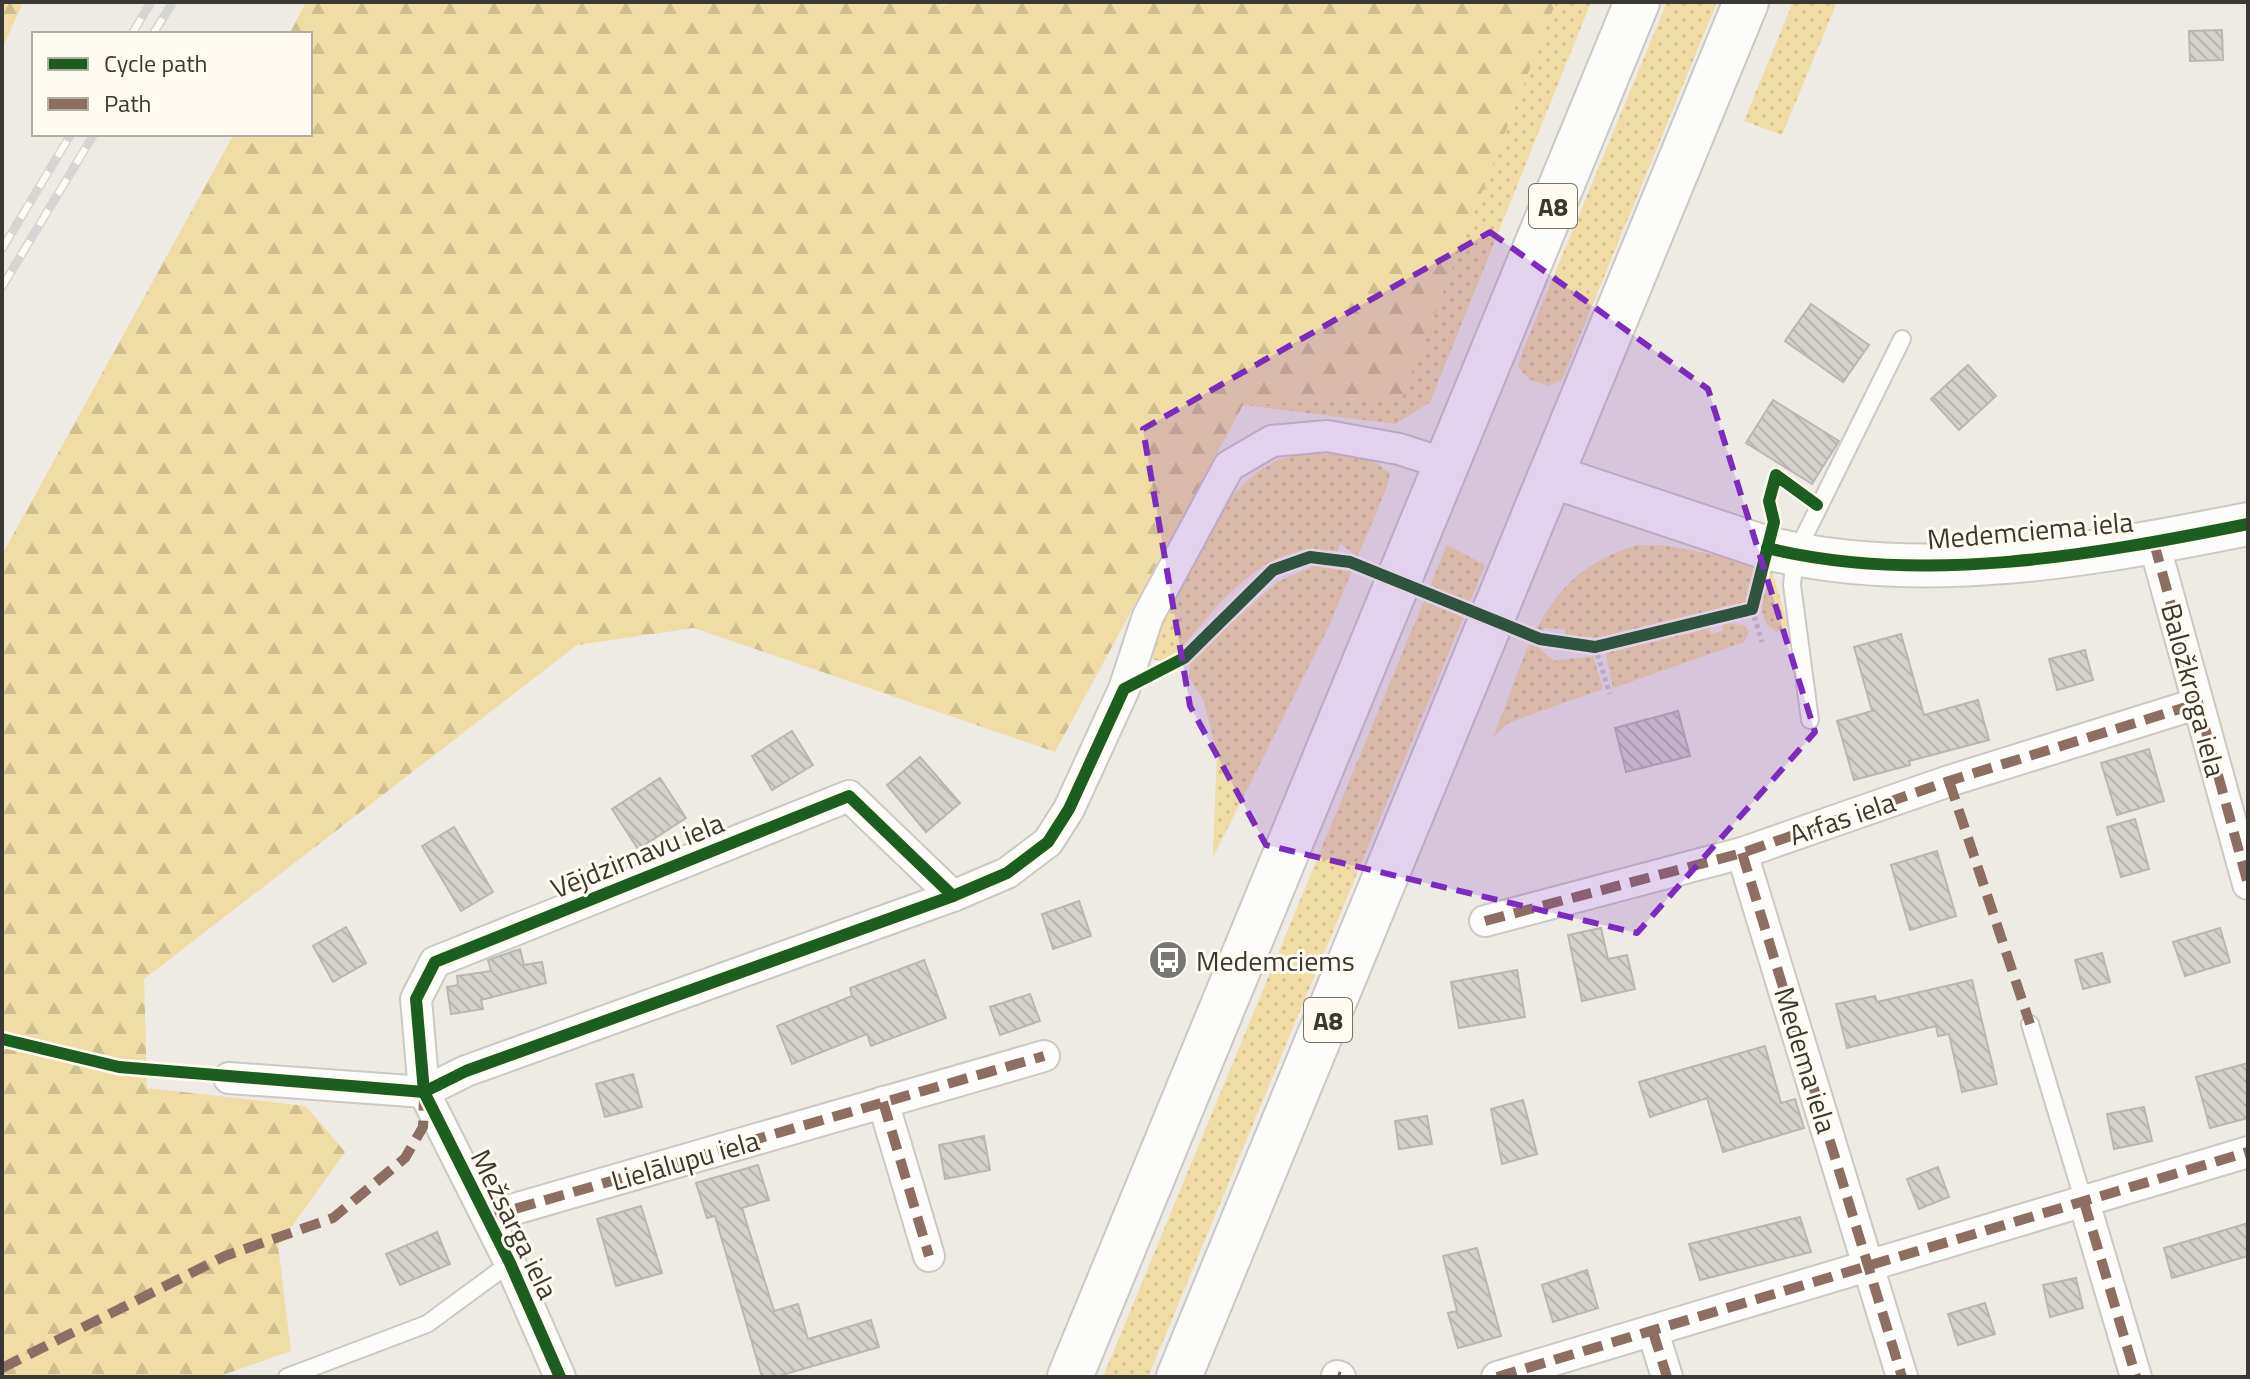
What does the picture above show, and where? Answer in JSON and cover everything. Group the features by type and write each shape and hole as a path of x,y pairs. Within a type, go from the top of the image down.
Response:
{"highway":[{"name":"A8","path":"1070,1377 1637,2"},
{"name":"A8","path":"1179,1377 1746,2"}],"street":[{"path":"229,1078 424,1092 466,1071 953,896 1007,873 1048,842 1069,809 1124,689 1148,616 1229,466 1272,441 1327,436 1399,449 1446,464"},
{"name":"Medemciema iela","path":"1551,476 1884,563 1975,565 2154,543 2248,524"},
{"name":"Baložkroga iela","path":"2154,543 2248,884"},
{"name":"Arfas iela","path":"1485,921 1742,853 1949,781 2196,704"},
{"name":"Vējdzirnavu iela","path":"424,1092 416,999 435,962 849,796 953,896"},
{"name":"Medema iela","path":"1742,853 1902,1377"},
{"name":"Lielālupu iela","path":"487,1217 1044,1056"},
{"name":"Mežsarga iela","path":"424,1092 510,1263 560,1377"},
{"path":"883,1102 929,1256"},
{"path":"1497,1377 1870,1268 2248,1152"},
{"path":"2084,1202 2136,1377"},
{"path":"1653,1332 1667,1377"}],"lane":[{"path":"1810,720 1784,538 1817,505 1902,339"},
{"path":"2030,1024 2084,1202"},
{"path":"287,1377 427,1324 510,1263"}],"path":[{"path":"1784,538 1769,501 1776,475 1817,505"},
{"path":"1124,689 1184,658 1273,570 1310,557 1350,562"},
{"path":"1760,579 1752,609 1762,642"},
{"path":"1540,639 1595,647 1752,609"},
{"path":"1595,647 1610,694"},
{"path":"2,1039 119,1067 229,1078"}],"highlighted area":[{"path":"1490,232 1708,389 1815,732 1637,933 1266,845 1190,706 1143,429"}],"green space":[{"path":"2,2 23,2 2,49"},
{"path":"306,2 939,2 942,6 955,2 1556,2 1402,397 1243,405 1055,752 694,628 577,645 144,979 147,1088 306,1106 345,1152 278,1246 291,1351 217,1377 2,1377 2,555 233,136 312,136 312,32 290,32"},
{"path":"1556,2 1591,2 1430,402 1396,424 1243,405 1402,397"},
{"path":"1667,2 1717,2 1562,379 1549,386 1529,379 1518,367 1522,353"},
{"path":"1793,2 1837,2 1782,135 1744,121"},
{"path":"1341,454 1373,461 1390,473 1386,489 1328,628 1213,857 1217,751 1203,699 1189,678 1191,659 1277,582 1314,566 1347,571 1353,553 1340,543 1337,552 1304,550 1262,567 1229,594 1173,658 1163,662 1149,658 1172,601 1204,537 1245,482 1270,464 1297,455"},
{"path":"1447,545 1485,565 1148,1377 1103,1377"},
{"path":"1638,545 1663,545 1757,563 1747,606 1606,638 1565,636 1565,629 1544,628 1537,646 1553,661 1593,656 1603,689 1508,723 1493,737 1528,646 1558,595 1579,575 1605,558"},
{"path":"1772,570 1788,626 1777,632 1764,620 1762,612 1769,571"},
{"path":"1721,624 1744,625 1749,632 1744,642 1613,688 1606,655 1610,650 1709,628 1711,634 1723,631"}],"building":[{"path":"2222,30 2223,60 2190,61 2189,31"},
{"path":"1811,304 1869,345 1843,382 1785,341"},
{"path":"1968,365 1996,396 1959,430 1931,399"},
{"path":"1773,400 1839,441 1812,484 1746,443"},
{"path":"1901,634 1924,715 1978,700 1989,740 1909,761 1910,765 1854,780 1837,721 1872,711 1854,647"},
{"path":"2085,650 2093,680 2057,690 2049,659"},
{"path":"1678,711 1690,756 1626,772 1615,728"},
{"path":"792,731 813,765 772,790 752,756"},
{"path":"2149,749 2164,801 2117,815 2101,763"},
{"path":"920,757 960,803 926,832 887,785"},
{"path":"660,778 686,818 638,849 612,809"},
{"path":"2135,819 2149,869 2121,877 2107,827"},
{"path":"454,827 493,892 461,911 422,846"},
{"path":"1937,851 1956,916 1910,930 1891,865"},
{"path":"1079,901 1091,936 1053,949 1042,914"},
{"path":"346,927 366,963 333,982 313,946"},
{"path":"1601,928 1608,959 1627,955 1635,989 1582,1001 1568,935"},
{"path":"2220,928 2230,962 2185,976 2173,942"},
{"path":"520,949 524,965 542,962 546,983 481,1000 483,1009 451,1014 447,987 458,985 457,976 491,971 488,960"},
{"path":"2102,953 2110,982 2083,989 2075,960"},
{"path":"924,960 946,1018 871,1046 867,1034 792,1064 777,1026 852,996 850,988"},
{"path":"1517,970 1525,1017 1459,1028 1451,982"},
{"path":"1972,980 1997,1084 1962,1092 1949,1034 1938,1036 1936,1026 1847,1048 1836,1004 1875,996 1877,1002"},
{"path":"1030,994 1040,1021 1000,1035 990,1007"},
{"path":"1765,1046 1781,1103 1795,1099 1804,1128 1723,1152 1707,1098 1650,1117 1639,1082"},
{"path":"2248,1063 2248,1118 2210,1128 2196,1077"},
{"path":"633,1074 642,1107 605,1117 596,1084"},
{"path":"1523,1100 1537,1154 1502,1164 1491,1109"},
{"path":"2144,1107 2152,1141 2114,1149 2107,1114"},
{"path":"1427,1116 1432,1144 1399,1149 1395,1121"},
{"path":"984,1136 990,1170 945,1179 939,1145"},
{"path":"758,1165 769,1200 742,1208 774,1311 798,1304 808,1339 871,1320 879,1347 775,1377 762,1377 715,1216 707,1218 696,1183"},
{"path":"1938,1167 1949,1197 1919,1209 1907,1179"},
{"path":"641,1206 662,1273 616,1286 597,1219"},
{"path":"1800,1217 1811,1252 1700,1280 1689,1244"},
{"path":"2248,1223 2248,1256 2172,1278 2164,1248"},
{"path":"437,1232 450,1264 400,1285 386,1254"},
{"path":"1477,1248 1501,1336 1458,1348 1448,1313 1457,1311 1443,1256"},
{"path":"1587,1270 1598,1308 1553,1322 1542,1285"},
{"path":"2076,1278 2083,1308 2050,1317 2043,1285"},
{"path":"1985,1303 1995,1334 1958,1345 1948,1314"}],"railway":[{"path":"133,32 151,2"},
{"path":"154,32 173,2"},
{"path":"2,249 70,136"},
{"path":"2,287 93,136"}],"marked path":[{"path":"2154,543 2248,884"},
{"path":"1485,921 1742,853 1949,781 2196,704"},
{"path":"1949,781 2030,1024"},
{"path":"1742,853 1902,1377"},
{"path":"487,1217 1044,1056"},
{"path":"2,1368 225,1256 333,1218 405,1158 423,1127 424,1098"},
{"path":"883,1102 929,1256"},
{"path":"1497,1377 2248,1152"},
{"path":"2084,1202 2136,1377"},
{"path":"1653,1332 1667,1377"}],"cycle path":[{"path":"2,1039 119,1067 424,1092 466,1071 953,896 1007,873 1048,842 1069,809 1124,689 1184,658 1273,570 1310,557 1350,562 1540,639 1595,647 1752,609 1774,522 1769,501 1776,475 1817,505"},
{"path":"1767,548 1826,559 1886,565 2008,562 2129,546 2248,524"},
{"path":"560,1377 510,1263 424,1092 416,999 435,962 849,796 953,896"}],"place":[{"name":"Medemciems","path":"1168,960"}]}
